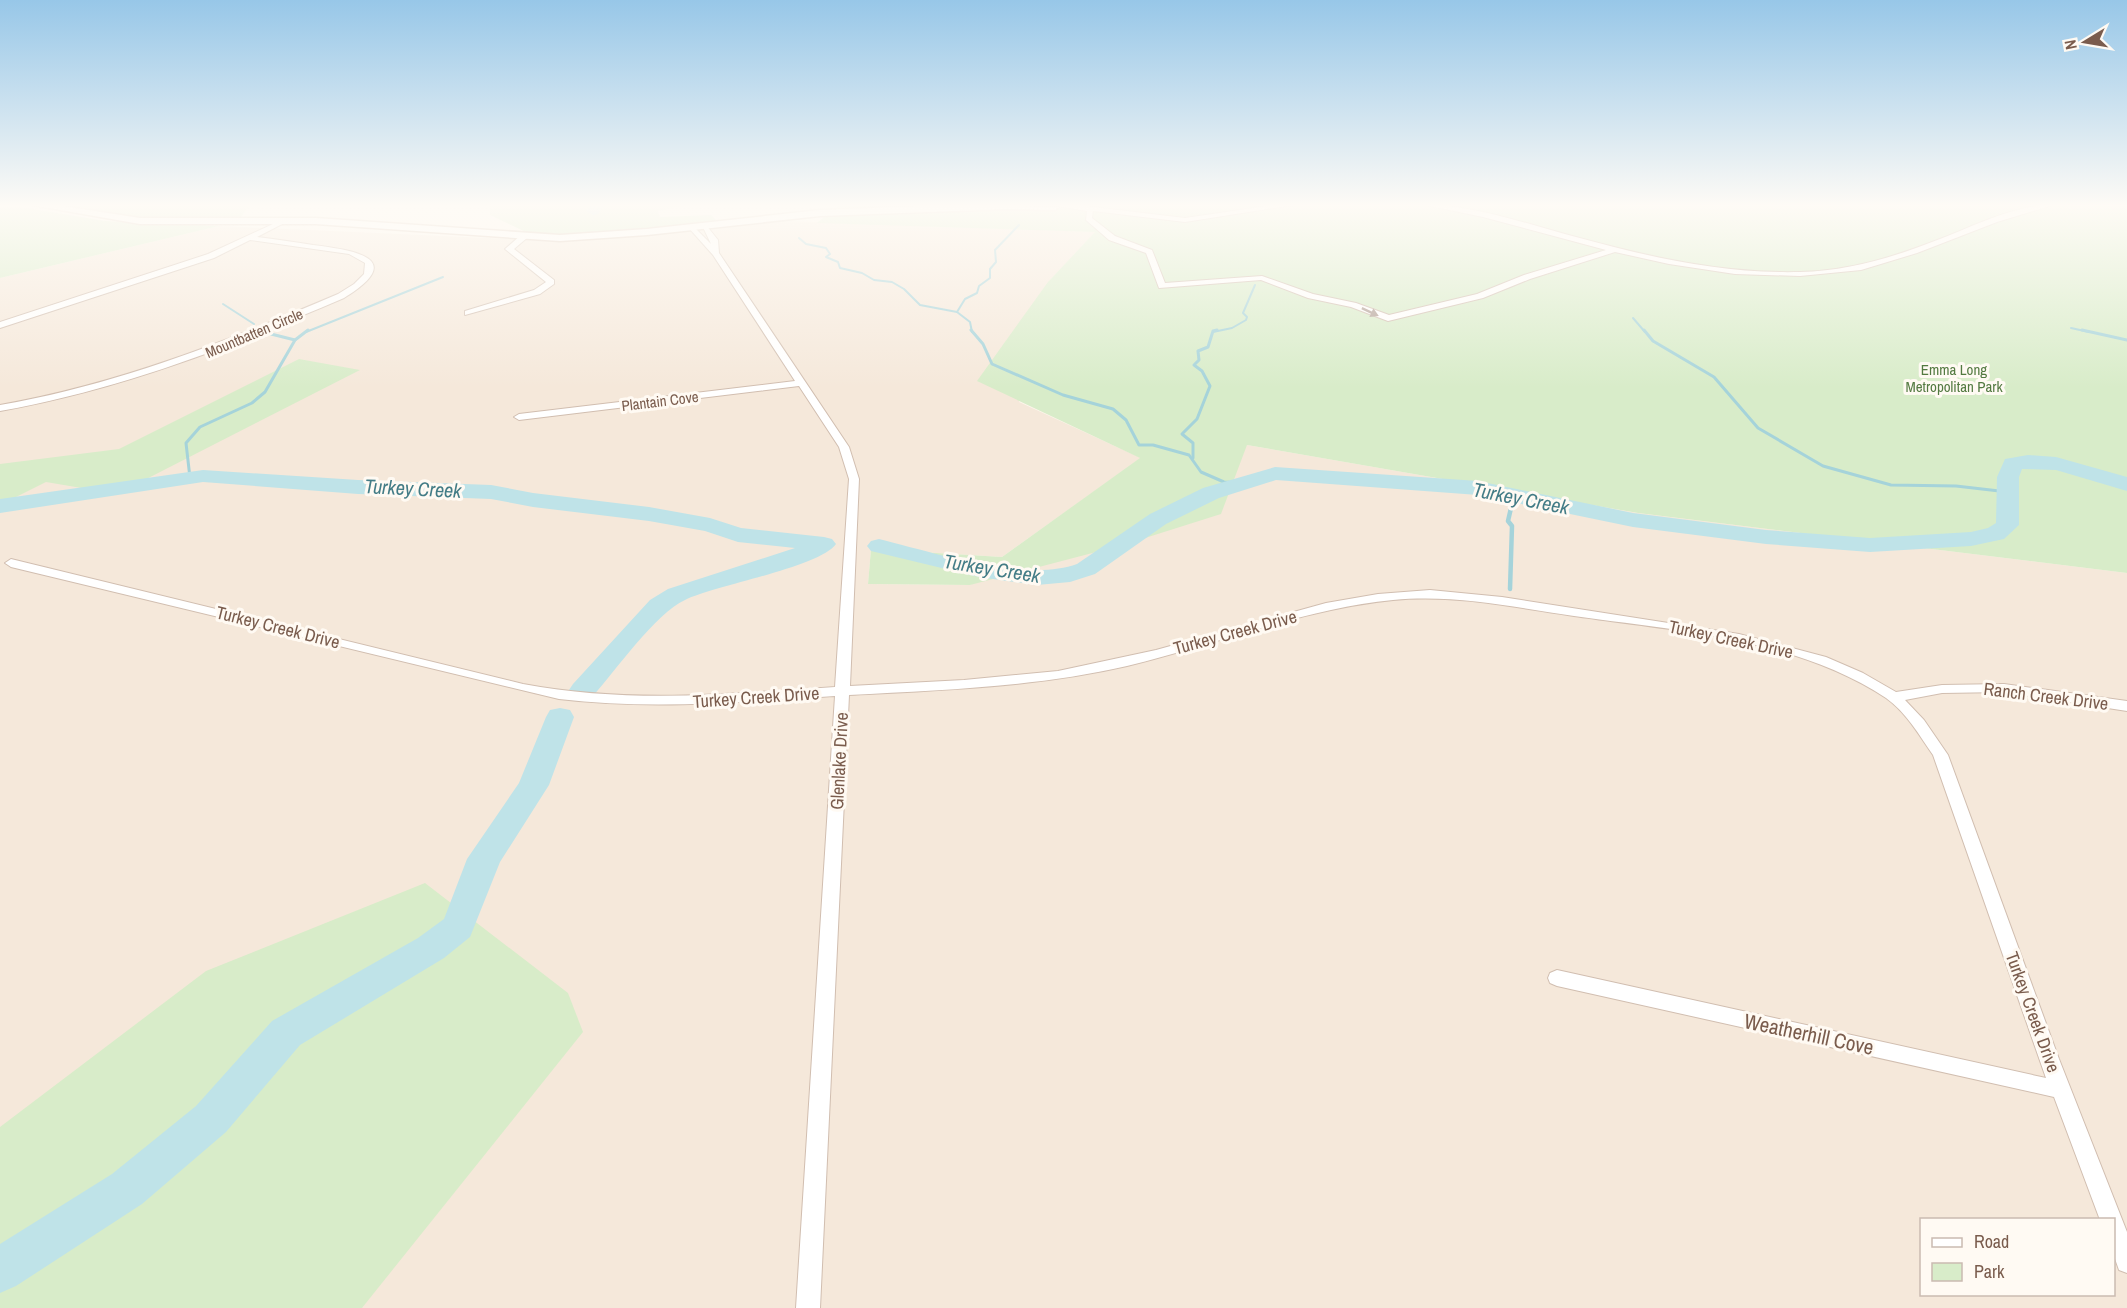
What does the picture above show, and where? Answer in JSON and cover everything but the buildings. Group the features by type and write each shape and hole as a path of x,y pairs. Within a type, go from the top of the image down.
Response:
{"street":[{"path":"113,288 168,266"},
{"path":"0,325 180,266"},
{"name":"Mountbatten Circle","path":"0,408 101,388 198,356 341,296 361,282 370,270 370,266"},
{"path":"468,314 537,292 551,282 531,266"},
{"name":"Glenlake Drive","path":"725,266 844,447 854,478 808,1308"},
{"path":"1154,266 1162,286 1262,278 1311,296 1353,304 1386,318 1440,308 1562,266"},
{"path":"1693,266 1748,273 1832,272 1865,266"},
{"path":"496,295 512,300"},
{"name":"Plantain Cove","path":"519,417 801,383"},
{"name":"Turkey Creek Drive","path":"10,563 524,688 591,701 695,702 985,683 1058,675 1112,665 1362,599 1434,594 1502,601 1696,629 1804,655 1838,666 1894,697 1917,720 1940,755 2061,1090 2110,1218"},
{"name":"Ranch Creek Drive","path":"1894,697 1942,689 2004,688 2127,706"},
{"name":"Weatherhill Cove","path":"1557,978 2061,1090"},
{"path":"2115,1230 2127,1262"}],"shaded area":[{"path":"50,266 1063,266 1050,280 1019,402 1141,458 1002,557 871,549 868,584 970,585 1247,445 1638,513 2127,573 2127,1308 0,1308 0,278"}],"green space":[{"path":"0,266 50,266 0,278"},
{"name":"Emma Long Metropolitan Park","path":"1063,266 2127,266 2127,573 1638,513 1247,445 1221,514 1123,545 970,585 868,584 871,549 1002,557 1140,458 977,381 1048,282"},
{"path":"299,359 360,370 117,494 46,482 0,505 0,464 119,449"},
{"path":"425,883 568,993 583,1032 362,1308 0,1308 0,1127 206,971"}],"waterway":[{"path":"839,266 862,273 874,280 892,282 904,289 920,305 957,312"},
{"path":"957,312 965,299 977,293 979,286 990,278 990,269 993,266"},
{"path":"306,332 443,277"},
{"path":"1213,332 1232,328 1246,320 1247,317 1243,313 1255,285"},
{"path":"223,304 254,324"},
{"path":"957,312 970,322 972,331"},
{"path":"1633,318 1645,332"},
{"path":"2071,328 2089,332"},
{"path":"295,340 308,330"},
{"path":"1193,458 1193,443 1182,434 1197,419 1210,386 1202,371 1194,365 1199,360 1198,351 1208,347 1213,331 1217,330"},
{"path":"1644,330 1653,341 1714,377 1758,428 1823,466 1891,485 1956,486 2008,492 2006,492"},
{"path":"2082,330 2127,340"},
{"path":"972,331 983,344 992,364 1063,395 1113,409 1126,420 1139,445 1153,445 1189,455 1201,472 1224,482 1242,483"},
{"path":"271,334 295,340"},
{"path":"190,478 186,443 200,427 252,403 265,392 295,340"},
{"name":"Turkey Creek","path":"879,546 979,570 1037,578 1070,575 1086,569 1158,519 1211,493 1275,473 1478,488 1633,520 1766,537 1870,545 1971,539 1996,534 2007,525 2008,477 2013,464 2028,462 2056,464 2127,484"},
{"name":"Turkey Creek","path":"0,506 203,476 358,487 491,492 533,500 649,514 710,525 738,535 824,544"},
{"path":"1510,589 1512,526 1508,521 1514,495"},
{"path":"583,690 659,605 677,594 782,562 823,545"},
{"path":"0,1270 127,1189 211,1119 286,1033 431,948 458,927 484,859 534,785 560,717"}]}
